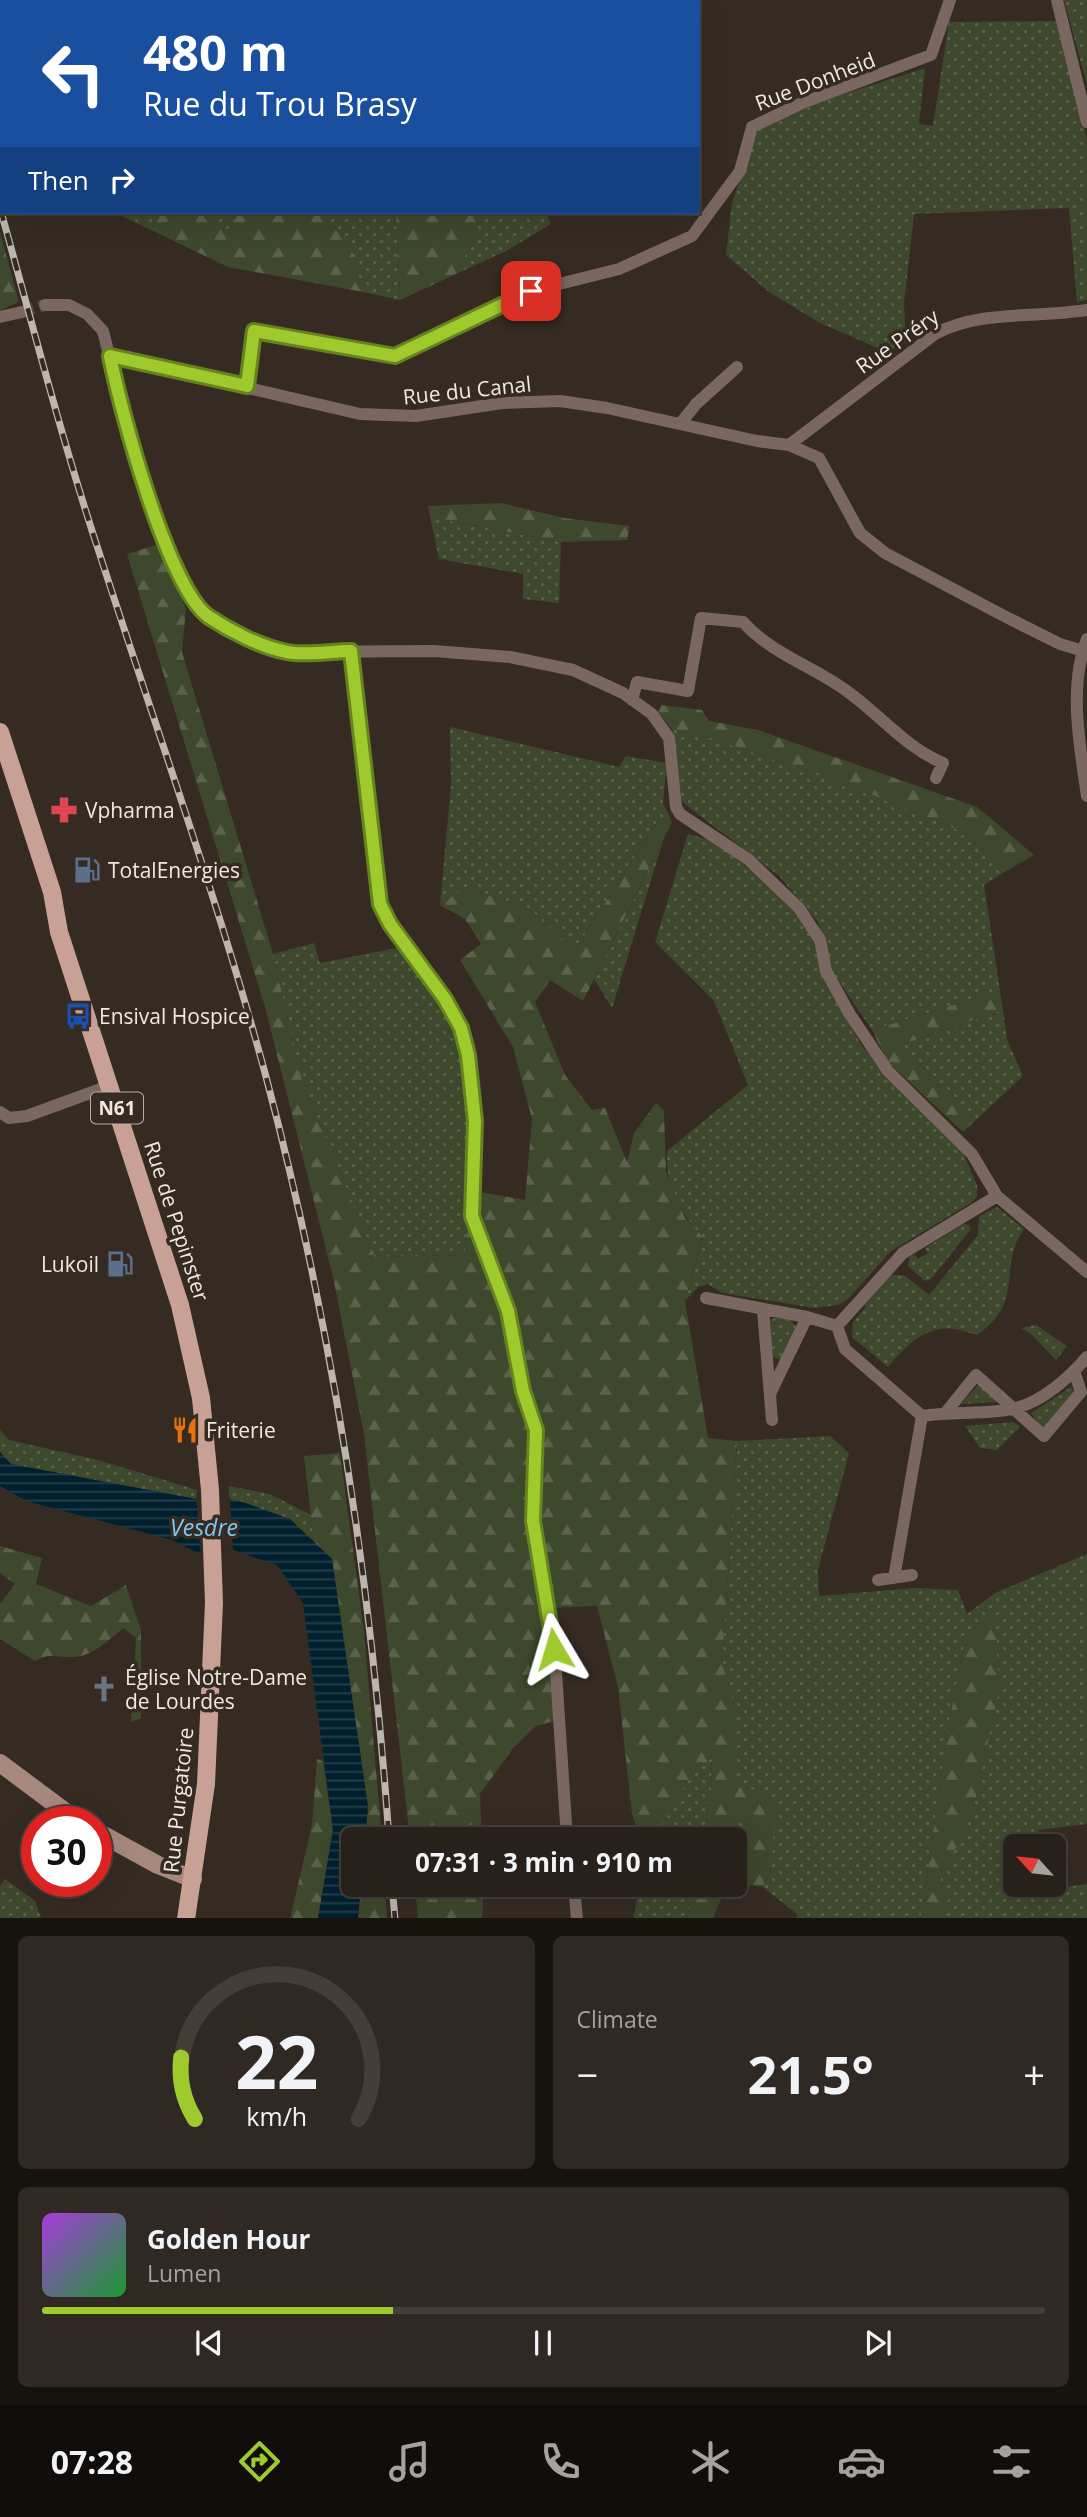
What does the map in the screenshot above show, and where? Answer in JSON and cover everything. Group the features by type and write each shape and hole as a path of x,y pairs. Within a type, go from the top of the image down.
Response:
{"main road":[{"name":"Rue de Pepinster","path":"0,732 52,892 59,932 180,1305 201,1398 214,1560"},
{"name":"Rue Purgatoire","path":"186,1918 206,1784 214,1560"}],"street":[{"name":"Rue Donheid","path":"247,386 254,331 395,356 531,291 619,269 692,236 740,171 751,127 802,103 931,55 950,0"},
{"path":"1057,0 1087,122"},
{"path":"45,305 69,305 88,314 103,331 130,439 152,505 191,600 208,616 246,637 287,652 434,650 510,657 573,670 628,696 652,714 669,738 676,807 680,814 749,860 799,908 820,940 826,971 843,1003 888,1071 972,1154 997,1196 1087,1272"},
{"name":"Rue Préry","path":"789,445 935,334 956,323 1050,316 1087,310"},
{"path":"0,317 22,312"},
{"name":"Rue du Canal","path":"110,356 360,414 416,416 502,403 560,401 789,445 819,458 860,533 885,553 1006,617 1085,648"},
{"path":"680,424 696,404 737,367"},
{"path":"628,696 637,682 688,691 701,618 743,622 758,639 840,686 920,753 943,763 936,778"},
{"path":"1085,648 1078,734 1087,796"},
{"path":"351,651 380,904 390,924 451,1008 461,1028 468,1055 474,1101 472,1216 508,1311 523,1391 536,1430 533,1521 553,1627 566,1827"},
{"path":"0,1112 9,1118 27,1116 109,1086"},
{"path":"837,1326 903,1253 997,1196"},
{"path":"705,1298 807,1317 837,1326"},
{"path":"763,1310 772,1420"},
{"path":"771,1392 807,1317"},
{"path":"837,1326 845,1349 922,1416"},
{"path":"922,1416 1014,1409 1044,1395 1087,1357"},
{"path":"947,1412 976,1375 1044,1436 1081,1392 1074,1371"},
{"path":"894,1577 922,1416"},
{"path":"878,1580 912,1575"},
{"path":"0,1763 58,1806"},
{"path":"112,1840 158,1865 193,1879"},
{"path":"575,1897 577,1918"}],"green space":[{"path":"1064,0 1087,0 1087,85"},
{"path":"1059,21 1087,140 1087,300 1077,302 1069,208 914,214 904,303 906,342 887,352 820,323 769,292 726,255 732,203 757,131 782,114 925,68 919,124 933,126 949,22"},
{"path":"117,214 160,214 151,230"},
{"path":"160,214 202,214 229,233 237,214 324,214 364,269 351,276 363,292 228,267 151,230"},
{"path":"202,214 237,214 229,233"},
{"path":"324,214 396,214 400,300 363,292 350,275 363,269"},
{"path":"396,214 472,214 478,227 458,273 400,300"},
{"path":"472,214 547,214 551,224 506,251 458,273 478,227"},
{"path":"0,232 19,302 0,310"},
{"path":"501,503 564,518 630,526 627,540 561,542 430,517 428,506"},
{"path":"430,517 561,542 559,603 523,599 523,574 439,559"},
{"path":"159,544 186,609 182,652 273,954 302,1080 375,1257 465,1255 468,1190 525,1200 532,1119 513,1047 460,960 481,944 465,919 440,905 466,887 532,911 575,950 661,816 672,822 583,1001 550,980 535,1002 565,1075 592,1110 605,1108 627,1162 634,1133 656,1103 664,1111 666,1171 685,1218 703,1237 685,1301 708,1438 737,1441 722,1661 734,1706 734,1778 776,1804 771,1869 763,1887 747,1885 747,1827 705,1827 711,1797 712,1757 687,1782 661,1827 637,1827 632,1814 618,1687 597,1606 547,1608 558,1720 536,1726 513,1748 480,1794 481,1827 409,1827 364,1434 333,1277 265,1007 127,554"},
{"path":"662,705 702,710 709,721 758,730 977,807 1034,855 1006,871 963,832 863,791 708,737 672,729 658,712"},
{"path":"450,727 619,767 626,756 667,763 663,803 672,822 660,817 575,950 532,911 466,887 440,905 451,785"},
{"path":"672,729 708,737 863,791 963,832 1006,871 984,885 1000,991 872,1030 832,971 818,922 779,876 682,802"},
{"path":"688,834 713,841 772,886 810,929 824,981 862,1046 950,1136 963,1153 977,1185 977,1197 971,1203 891,1251 847,1300 838,1305 814,1308 722,1293 708,1284 698,1287 685,1301 703,1238 676,1198 669,1175 667,1151 748,1085 714,1001 655,942"},
{"path":"663,841 612,1008 594,979"},
{"path":"314,943 320,963 402,947 442,1003 467,1057 469,1160 465,1255 374,1257 302,1080 273,954"},
{"path":"1000,991 1003,1010 900,1045 977,1119 963,1132 888,1062 872,1030"},
{"path":"1003,1010 1007,1039 1023,1076 977,1119 900,1045"},
{"path":"997,1207 1024,1229 1012,1257 1006,1297 992,1322 977,1335 957,1329 934,1330 909,1345 888,1367 852,1337 853,1322 866,1307 864,1305 891,1275 904,1275 929,1295 978,1235 979,1216"},
{"path":"964,1224 971,1229 931,1279 925,1281 908,1266 909,1257 914,1254 918,1259 928,1253 925,1248"},
{"path":"776,1317 791,1320 796,1327 782,1358 779,1359 772,1356 769,1321"},
{"path":"1036,1325 1067,1346 1056,1360 1031,1334 1021,1328"},
{"path":"980,1385 998,1402 961,1404"},
{"path":"1071,1387 1074,1392 1045,1427 1041,1428 1031,1413"},
{"path":"1013,1422 1020,1427 997,1450 980,1448 965,1426"},
{"path":"0,1430 9,1440 98,1460 197,1490 196,1499 10,1464 0,1452"},
{"path":"830,1436 849,1453 818,1570 819,1596 915,1588 958,1590 967,1614 995,1593 1087,1554 1087,1824 1039,1830 1040,1834 1003,1834 1003,1897 1066,1897 1066,1887 1087,1884 1087,1918 943,1918 948,1899 940,1881 995,1608 964,1647 950,1717 921,1918 797,1918 797,1914 763,1887 771,1869 734,1778 734,1706 722,1661 737,1441"},
{"path":"340,1453 364,1632 381,1827 366,1827 368,1807 332,1559 314,1542 304,1456"},
{"path":"229,1486 270,1494 311,1515 314,1542 290,1519 229,1499"},
{"path":"0,1546 42,1558 36,1584 91,1606 126,1585 141,1630 141,1718 131,1722 136,1638 123,1628 87,1654 73,1657 49,1656 35,1661 0,1639 0,1604 15,1584 0,1573"},
{"path":"995,1607 999,1691 973,1811 940,1881 948,1899 943,1918 921,1918 950,1717 964,1647"},
{"path":"712,1757 711,1797 705,1827 661,1827 687,1781"},
{"path":"317,1759 323,1761 333,1830 318,1918 290,1918 312,1825"},
{"path":"5,1879 21,1891 21,1897 30,1897 35,1901 41,1918 0,1918 0,1886"},
{"path":"360,1897 386,1897 387,1918 358,1918"},
{"path":"416,1897 483,1897 482,1918 418,1918"},
{"path":"638,1897 691,1897 687,1918 633,1918"},
{"path":"691,1897 722,1897 713,1918 687,1918"}],"water":[{"name":"Vesdre","path":"0,1452 11,1464 196,1499 240,1501 290,1519 332,1559 368,1807 366,1827 341,1827 341,1897 360,1897 358,1918 318,1918 333,1830 303,1603 277,1565 233,1550 201,1555 172,1540 26,1501 0,1486"}],"pier":[{"path":"196,1495 230,1497 233,1550 201,1555"}],"tunnel":[{"path":"22,312 45,305"}],"railway":[{"path":"2,214 84,507 227,941 289,1167 329,1357 360,1549 388,1827"},
{"path":"393,1897 395,1918"}],"place":[{"name":"Vpharma","path":"64,810"},
{"name":"TotalEnergies","path":"87,870"},
{"name":"Ensival Hospice","path":"78,1016"},
{"name":"Lukoil","path":"120,1264"},
{"name":"Friterie","path":"185,1430"},
{"name":"Église Notre-Dame de Lourdes","path":"104,1689"}],"route":[{"path":"531,291 395,356 346,345 254,331 247,386 110,356 130,439 156,518 191,600 208,616 246,637 287,652 351,651 380,904 390,924 456,1017 468,1055 474,1090 475,1121 472,1216 508,1311 523,1391 536,1430 533,1521 553,1627 554,1649"}]}
